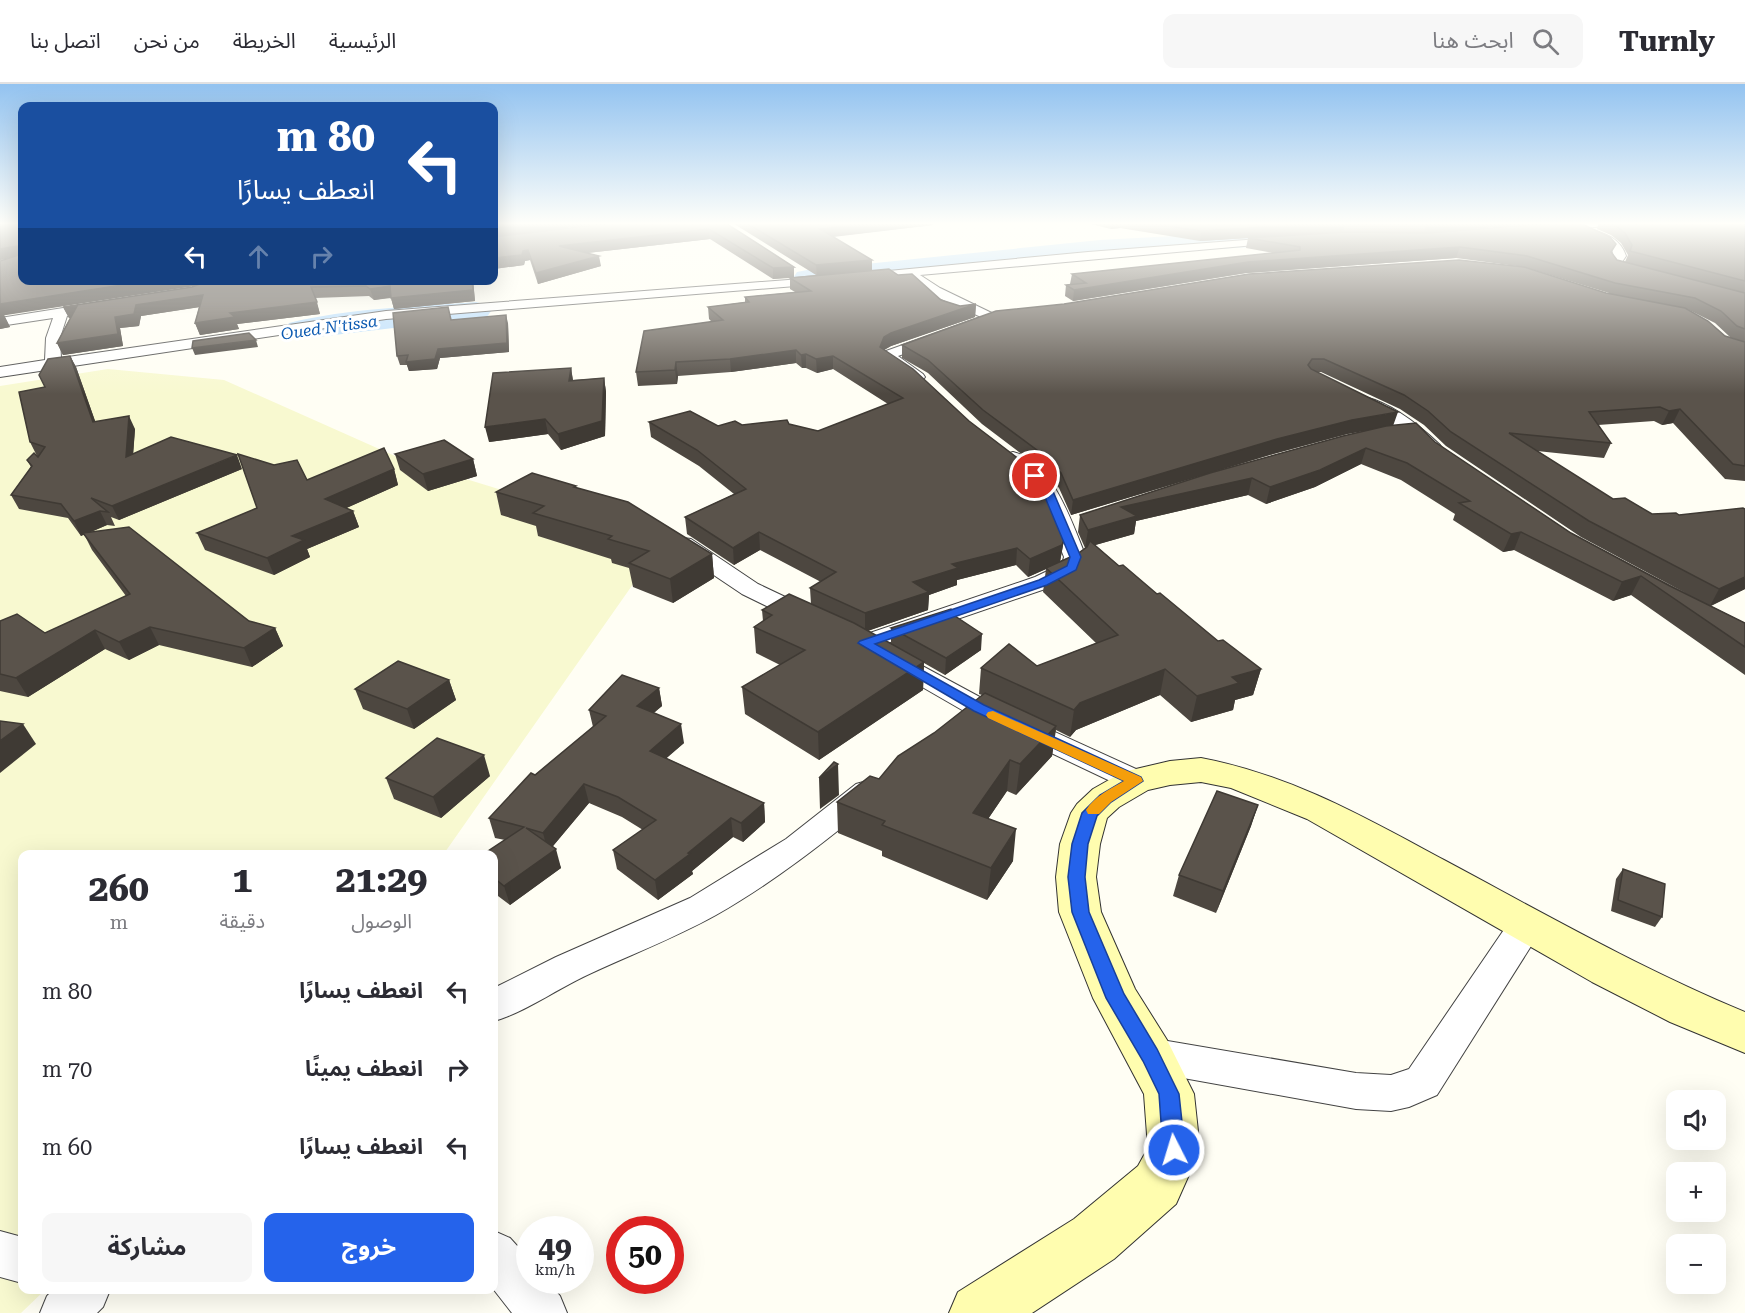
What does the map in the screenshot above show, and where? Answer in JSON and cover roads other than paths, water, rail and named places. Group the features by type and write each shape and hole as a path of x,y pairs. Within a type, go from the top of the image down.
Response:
{"main road":[{"path":"979,1313 1094,1239 1157,1185 1174,1150 1169,1094 1150,1055 1116,998 1080,912 1076,877 1080,844 1090,813 1106,798 1136,781 1170,772 1201,770 1238,777 1275,790 1320,810 1526,925 1676,1004 1745,1033"}],"street":[{"path":"810,279 814,282"},
{"path":"0,372 386,315 472,306 842,279"},
{"path":"918,279 935,291 1000,315 891,354 890,360 928,386"},
{"path":"0,322 117,304"},
{"path":"53,364 53,338 59,324 60,312"},
{"path":"1344,392 1393,415 1416,431 1447,458"},
{"path":"1387,433 1416,431"},
{"path":"847,635 1043,582 1072,568 1075,557 1047,489 1035,476 1000,448"},
{"path":"1062,528 1081,521"},
{"path":"664,532 750,589 847,635 979,708 1136,781"},
{"path":"954,728 979,708"},
{"path":"498,1003 569,967 702,907 754,876 796,847 869,789 895,772"},
{"path":"1150,1055 1356,1091 1391,1093 1409,1089 1423,1082 1526,925"},
{"path":"0,1254 18,1259"},
{"path":"498,1259 543,1313"},
{"path":"64,1313 82,1294"}],"waterway":[{"name":"Oued N'tissa","path":"300,330 355,322 476,311"}]}
